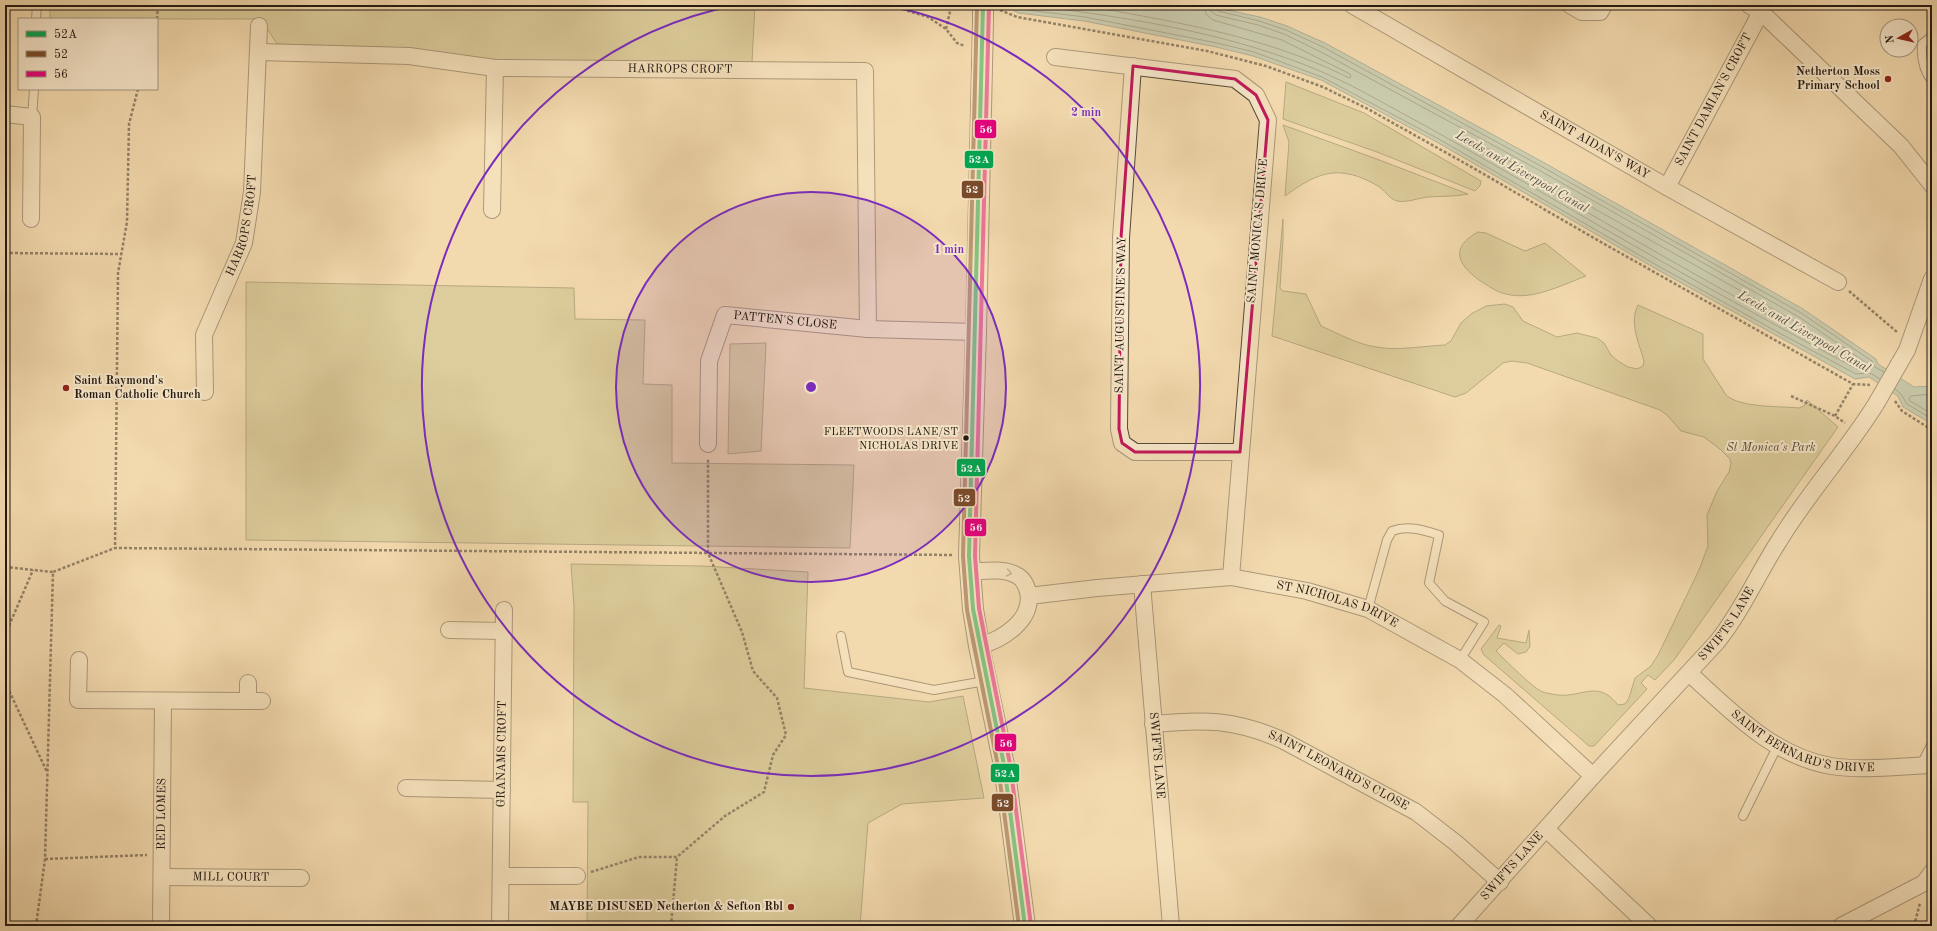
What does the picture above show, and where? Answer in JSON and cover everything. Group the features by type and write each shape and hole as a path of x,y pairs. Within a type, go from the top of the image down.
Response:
{"street":[{"name":"SAINT AIDAN'S WAY","path":"1352,5 1667,187 1838,282"},
{"path":"1570,5 1582,12 1600,12 1604,5"},
{"name":"SAINT DAMIAN'S CROFT","path":"1667,187 1755,9"},
{"path":"1755,9 1902,146 1932,185"},
{"path":"986,12 982,52 969,564 979,646 1004,765 1025,926"},
{"name":"HARROPS CROFT","path":"205,392 204,335 244,243 249,214 252,192 259,26"},
{"name":"HARROPS CROFT","path":"259,52 410,56 495,68 865,71 868,329"},
{"name":"SAINT MONICA'S DRIVE","path":"1055,58 1235,79 1256,96 1268,120 1230,576"},
{"name":"SAINT AUGUSTINE'S WAY","path":"1133,66 1121,238 1119,429 1122,443 1135,452 1240,452"},
{"path":"492,210 495,68"},
{"path":"5,114 32,117 31,219"},
{"name":"SWIFTS LANE","path":"1459,926 1500,882 1593,776 1690,674 1733,621 1779,541 1876,404 1899,364 1911,338 1932,279"},
{"name":"PATTEN'S CLOSE","path":"708,444 709,361 725,315 868,329 976,332"},
{"path":"969,564 1016,574 1022,578 1027,585 1029,596 1029,606 1024,615 1007,634 999,639 979,646"},
{"name":"ST NICHOLAS DRIVE","path":"1029,596 1230,576 1307,591 1368,608 1460,660 1505,695 1593,776"},
{"name":"SWIFTS LANE","path":"1142,584 1171,926"},
{"name":"GRANAMS CROFT","path":"500,926 502,876 504,610"},
{"path":"449,630 503,631"},
{"path":"80,660 78,700 163,702 255,701 248,683"},
{"name":"SAINT BERNARD'S DRIVE","path":"1690,674 1746,724 1777,746 1793,754 1831,766 1926,765"},
{"name":"RED LOMES","path":"161,926 163,702"},
{"name":"SAINT LEONARD'S CLOSE","path":"1153,724 1206,720 1227,722 1265,732 1352,776 1416,812 1440,830 1500,882"},
{"path":"406,788 502,790"},
{"path":"1546,829 1649,926"},
{"path":"1841,926 1916,887 1929,879 1932,872"},
{"path":"502,876 577,876"},
{"name":"MILL COURT","path":"162,878 301,878"}],"lane":[{"path":"36,18 37,5"},
{"path":"1932,36 1922,44 1921,58 1927,75 1932,81"},
{"path":"32,117 34,90"},
{"path":"1368,608 1387,540 1392,531 1401,528 1417,528 1439,535 1429,583 1445,601 1484,622 1460,660"},
{"path":"841,636 848,672 934,690 985,680"},
{"path":"1926,765 1932,743"},
{"path":"1743,816 1777,746"}],"path":[{"path":"157,18 158,5"},
{"path":"888,5 928,17 946,29 957,43 982,52"},
{"path":"937,5 951,7 961,5"},
{"path":"946,29 951,7"},
{"path":"986,12 1207,51 1266,66 1323,87 1368,109 1468,165 1599,241 1853,384 1873,385"},
{"path":"115,548 118,273 127,222 129,124 138,90"},
{"path":"5,253 121,254"},
{"path":"1838,282 1896,332 1911,338"},
{"path":"1836,416 1853,384"},
{"path":"1791,396 1836,416 1847,425 1859,430"},
{"path":"1893,398 1902,412 1932,430"},
{"path":"577,876 639,857 677,857 725,816 764,792 773,755 786,735 777,698 753,671 742,632 708,553 708,444"},
{"path":"5,567 53,572 115,548 708,553 969,564"},
{"path":"5,635 33,570"},
{"path":"36,926 45,859 53,572"},
{"path":"5,682 48,773"},
{"path":"45,859 162,855"},
{"path":"671,926 677,857"},
{"path":"1914,926 1921,898 1916,887"}],"highlighted area":[{"path":"1133,66 1235,79 1256,95 1268,120 1240,452 1135,452 1122,443 1119,429 1121,238"}],"green space":[{"path":"50,5 755,5 752,62 493,63 411,48 277,44 261,19 50,18"},
{"path":"1286,82 1364,113 1481,181 1480,186 1475,191 1377,152 1283,119"},
{"path":"1283,125 1468,194 1397,201 1378,186 1364,179 1341,173 1330,173 1319,176 1297,187 1285,196 1289,142"},
{"name":"St Monica's Park","path":"1283,219 1280,288 1283,291 1306,294 1321,326 1355,341 1369,346 1393,349 1445,345 1451,341 1461,323 1471,314 1486,306 1505,304 1513,307 1523,321 1557,337 1577,333 1597,338 1604,343 1611,355 1618,361 1628,367 1637,369 1643,366 1644,361 1636,333 1634,319 1638,305 1703,334 1703,359 1726,395 1732,399 1750,404 1799,408 1804,406 1807,400 1838,427 1674,660 1655,680 1648,675 1641,683 1647,689 1594,746 1589,746 1484,655 1481,649 1499,625 1501,626 1497,638 1526,643 1529,630 1530,646 1526,652 1518,654 1504,643 1496,651 1533,686 1543,692 1559,695 1589,691 1601,692 1612,698 1618,705 1625,704 1629,698 1635,678 1651,666 1658,655 1699,570 1708,546 1707,515 1717,491 1729,472 1731,464 1730,459 1704,437 1681,431 1667,415 1660,410 1527,363 1512,361 1503,363 1466,393 1455,397 1272,336"},
{"path":"1478,232 1486,233 1525,251 1545,243 1586,276 1536,294 1516,296 1499,292 1471,274 1462,262 1460,250 1463,244"},
{"path":"246,282 574,288 575,319 645,320 643,384 672,385 672,463 854,465 850,548 246,540"},
{"path":"766,343 761,451 728,454 730,344"},
{"path":"571,564 702,566 808,572 804,688 929,702 963,696 984,798 902,804 868,823 860,926 587,926 588,802 573,802 574,607"}],"water":[{"name":"Leeds and Liverpool Canal","path":"1004,5 1204,5 1260,17 1287,26 1325,43 1541,161 1803,309 1876,359 1878,364 1914,387 1932,386 1932,424 1903,407 1898,396 1869,377 1855,379 1658,270 1435,141 1321,80 1253,56 1216,47 1084,21 1018,13"}],"transit line":[{"name":"52","path":"977,5 963,556 967,610 998,766 1019,926"},
{"name":"52A","path":"983,5 969,556 973,609 1004,765 1025,926"},
{"name":"56","path":"989,5 975,556 979,608 1010,764 1031,925"}],"place":[{"name":"Netherton Moss Primary School","path":"1888,79"},
{"name":"Saint Raymond's Roman Catholic Church","path":"66,388"},
{"name":"FLEETWOODS LANE/ST NICHOLAS DRIVE","path":"966,438"},
{"name":"MAYBE DISUSED Netherton & Sefton Rbl","path":"791,907"}]}
